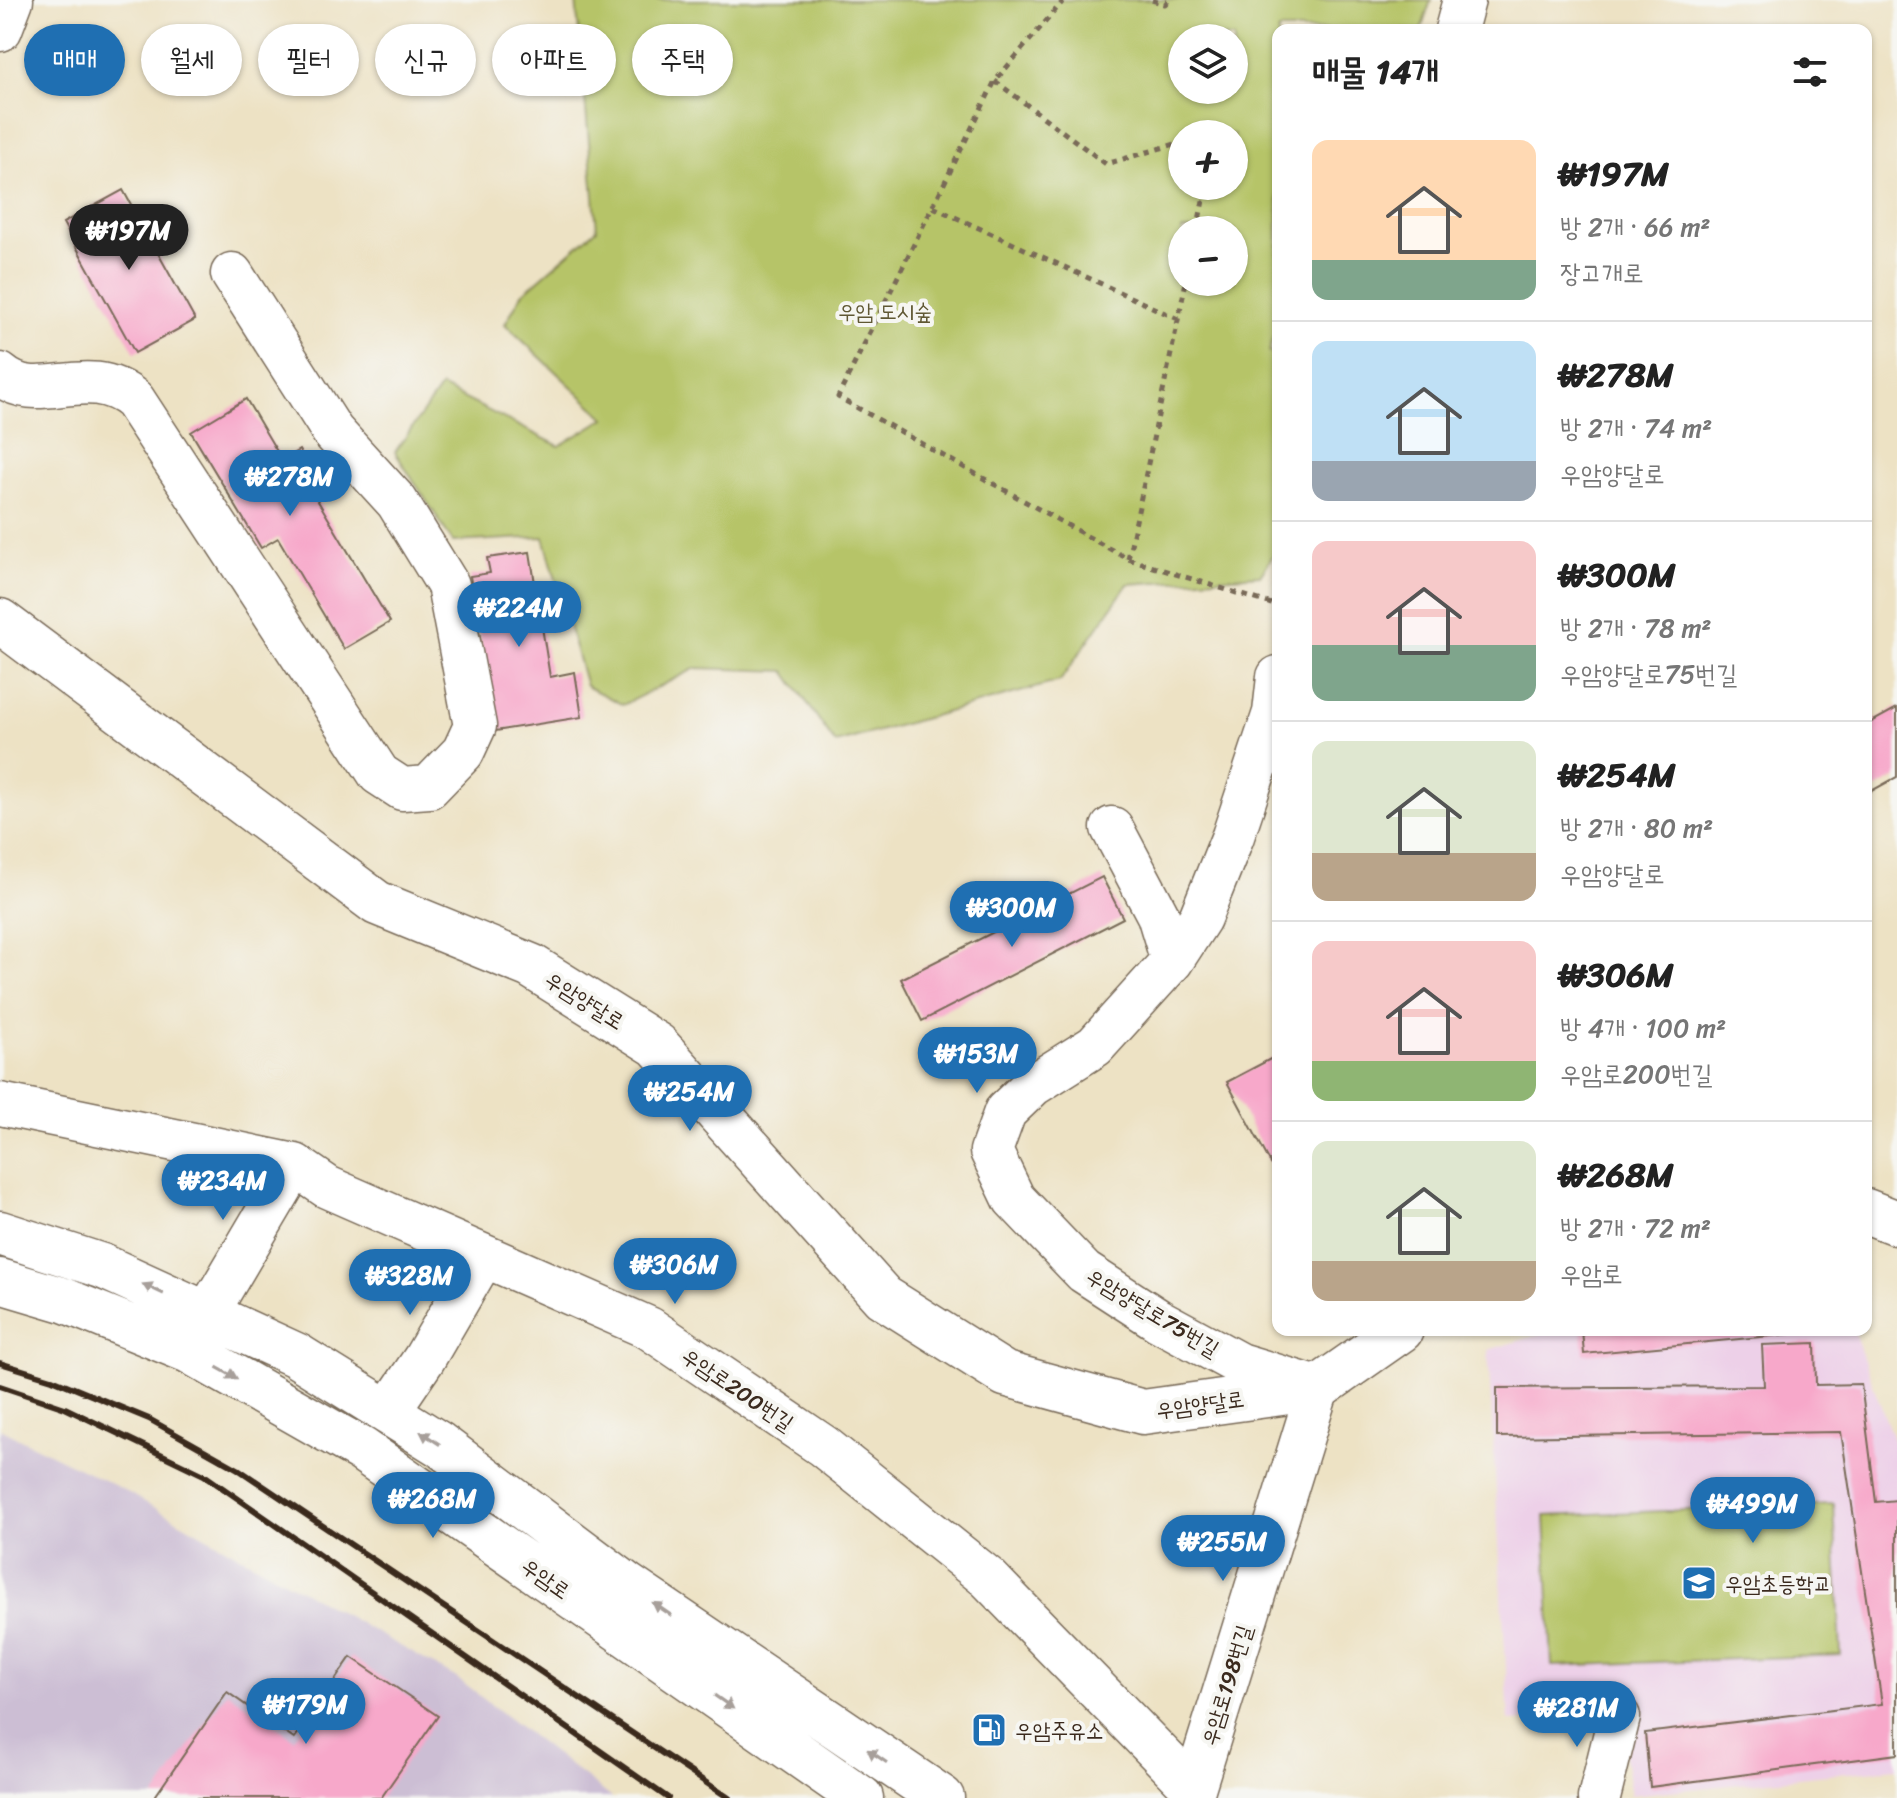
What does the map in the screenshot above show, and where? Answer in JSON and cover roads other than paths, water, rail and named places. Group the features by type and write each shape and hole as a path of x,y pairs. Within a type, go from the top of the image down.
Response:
{"main road":[{"path":"0,29 11,0"},
{"name":"우암양달로","path":"0,621 377,903 531,966 657,1045 883,1297 1005,1374 1143,1412 1318,1388 1392,1336"},
{"path":"1872,1213 1897,1223"},
{"name":"우암로","path":"0,1233 102,1266 296,1355 439,1444 641,1595 942,1798"},
{"name":"우암로","path":"0,1281 64,1300 189,1351 361,1449 861,1798"}],"street":[{"path":"1458,24 1464,0"},
{"path":"0,374 12,385 28,388 105,383 121,389 134,400 379,774 402,789 429,787 463,752 475,726 448,585 397,502 333,432 232,274"},
{"name":"우암양달로75번길","path":"1272,719 1233,836 1200,918 1172,961 1095,1046 1033,1085 1005,1112 991,1151 1014,1199 1084,1272 1158,1320 1239,1364 1318,1388"},
{"path":"1112,828 1158,915 1172,961"},
{"name":"우암로200번길","path":"0,1104 295,1165 327,1187 649,1328 823,1446 988,1578 1192,1793"},
{"path":"207,1314 295,1165"},
{"path":"388,1412 424,1359 484,1256"},
{"name":"우암로198번길","path":"1192,1793 1318,1388"},
{"path":"1599,1798 1619,1717"}],"railway":[{"path":"0,1363 52,1379 149,1419 238,1469 729,1798"},
{"path":"0,1386 65,1408 204,1475 668,1798"}],"place":[{"name":"우암초등학교","path":"1699,1583"},
{"name":"우암주유소","path":"989,1730"}],"park label":[{"name":"우암 도시숲","path":"885,311"}]}
